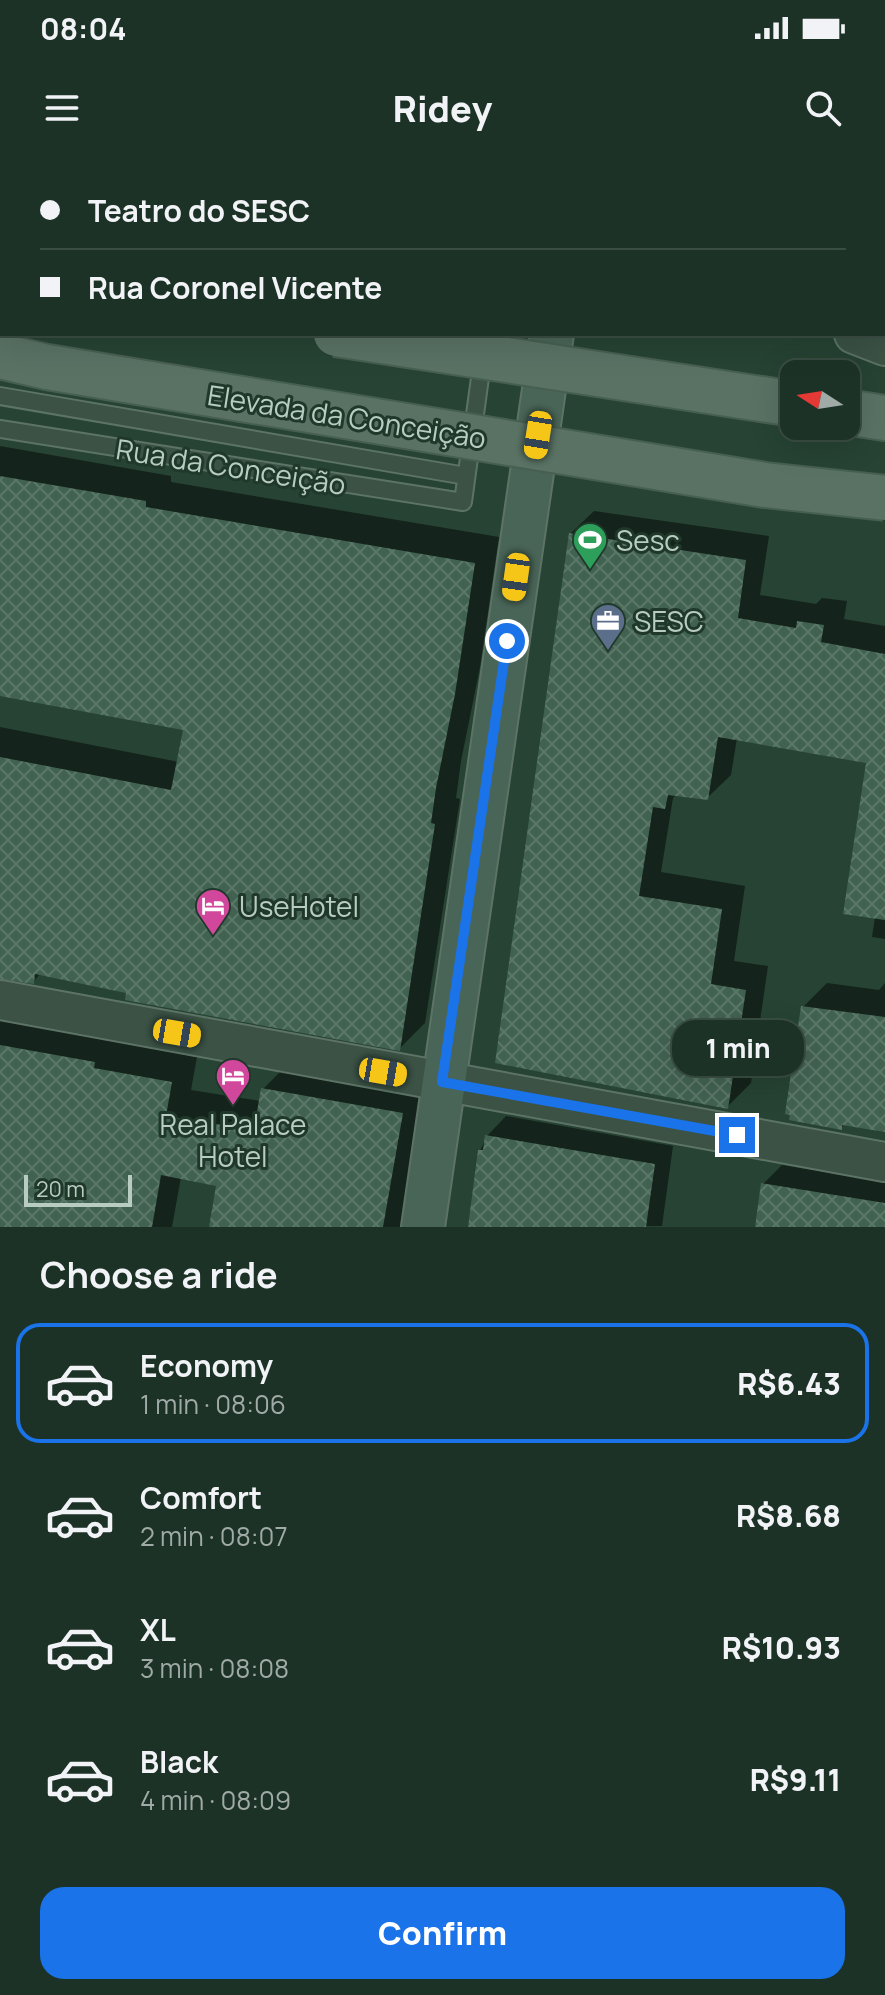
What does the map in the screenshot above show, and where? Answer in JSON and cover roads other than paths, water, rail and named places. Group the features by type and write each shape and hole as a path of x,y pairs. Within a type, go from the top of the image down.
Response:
{"main road":[{"path":"349,336 780,402"},
{"path":"423,1227 552,336"},
{"name":"Elevada da Conceição","path":"0,356 47,367 765,485 885,498"},
{"path":"860,414 885,418"}],"street":[{"path":"859,336 885,346"},
{"path":"0,1000 885,1162"}],"lane":[{"path":"0,396 466,476 486,336"},
{"name":"Rua da Conceição","path":"0,429 463,502 466,476"}],"place":[{"name":"Sesc","path":"590,571"},
{"name":"SESC","path":"608,652"},
{"name":"UseHotel","path":"213,937"},
{"name":"Real Palace Hotel","path":"233,1107"}]}
